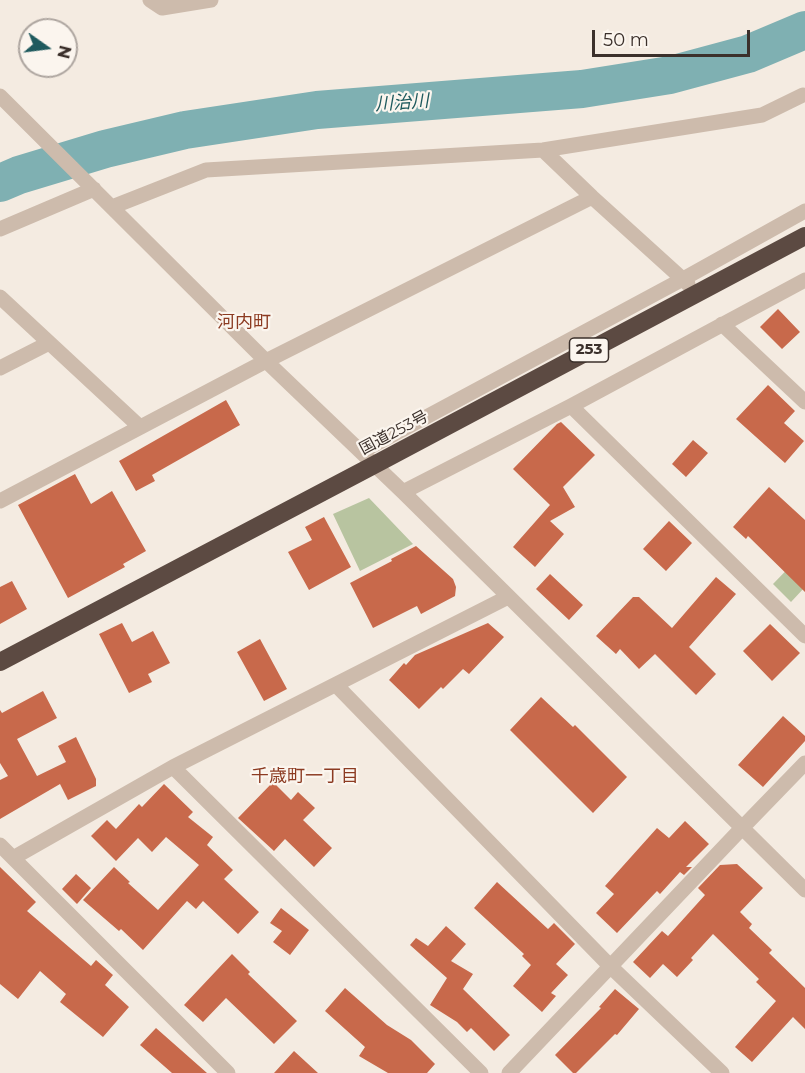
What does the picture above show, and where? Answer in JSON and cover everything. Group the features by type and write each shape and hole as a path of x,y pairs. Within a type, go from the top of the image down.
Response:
{"highway":[{"name":"国道253号","path":"0,662 805,236"}],"street":[{"path":"150,0 162,8 211,0"},
{"path":"112,207 206,170 543,150 762,115 803,95"},
{"path":"0,96 266,361 404,492 805,890"},
{"path":"543,150 697,293"},
{"path":"0,229 91,186"},
{"path":"0,501 266,361 592,197"},
{"path":"361,452 805,211"},
{"path":"404,492 571,406 805,280"},
{"path":"0,297 140,427"},
{"path":"722,324 805,402"},
{"path":"0,368 49,343"},
{"path":"571,406 805,636"},
{"path":"13,858 173,767 508,597"},
{"path":"336,684 610,966 722,1073"},
{"path":"509,1073 805,763"},
{"path":"173,767 481,1073"},
{"path":"0,845 228,1073"}],"green space":[{"path":"369,498 413,544 360,571 333,514"},
{"path":"805,551 805,587 791,602 773,584"}],"building":[{"path":"778,309 800,332 782,349 760,327"},
{"path":"768,385 795,411 784,423 804,441 785,463 736,419"},
{"path":"226,400 240,425 152,475 155,481 136,491 119,461"},
{"path":"561,422 595,455 563,487 575,507 550,521 564,534 535,567 513,547 550,505 513,469"},
{"path":"693,440 708,453 686,477 672,464"},
{"path":"75,474 91,504 112,491 146,551 123,564 125,567 68,598 18,505"},
{"path":"769,487 805,520 805,592 748,536 746,539 733,527"},
{"path":"324,517 351,567 309,590 288,552 312,540 305,527"},
{"path":"669,521 692,543 666,571 643,549"},
{"path":"416,546 453,579 456,587 455,596 421,614 417,606 373,628 350,583"},
{"path":"550,574 583,605 569,620 536,589"},
{"path":"716,577 736,594 689,647 716,674 696,695 655,654 639,669 620,649 616,654 596,636 633,597 639,597 672,628"},
{"path":"12,581 27,609 0,624 0,587"},
{"path":"122,623 132,642 153,631 170,663 148,674 152,682 129,693 99,634"},
{"path":"488,623 504,637 469,674 463,669 419,709 389,680 404,663 406,665 415,655"},
{"path":"770,624 800,653 772,681 743,651"},
{"path":"260,639 287,689 264,701 237,652"},
{"path":"43,691 57,718 17,739 37,776 66,762 58,746 76,737 96,779 96,786 68,800 60,784 0,819 0,780 8,776 0,763 0,710 2,713"},
{"path":"541,697 573,727 575,725 627,777 593,813 510,730"},
{"path":"783,716 805,736 805,741 763,787 738,765"},
{"path":"273,782 291,800 298,792 315,808 303,820 332,848 314,867 285,839 274,851 238,818"},
{"path":"164,784 193,812 188,817 213,837 207,845 233,870 224,879 259,912 238,934 203,901 196,909 187,901 143,950 121,929 119,931 83,900 114,867 158,910 199,865 166,837 152,852 138,838 116,861 91,836 107,820 116,829 139,804 142,807"},
{"path":"685,821 709,844 686,867 692,867 684,875 680,872 660,894 657,891 617,933 596,913 614,894 605,886 657,828 669,838"},
{"path":"737,864 763,888 740,912 752,924 749,928 772,950 769,953 805,988 805,1029 793,1017 752,1062 735,1047 776,1001 756,982 759,979 713,934 677,977 663,964 650,978 633,962 662,931 668,936 705,895 698,888 720,865"},
{"path":"0,867 36,902 27,911 91,966 96,960 113,975 105,985 129,1007 103,1037 60,1002 66,994 40,971 18,999 0,984"},
{"path":"76,874 91,888 77,904 62,889"},
{"path":"497,882 548,929 554,923 575,944 556,964 568,975 551,993 556,996 542,1012 513,986 531,965 522,956 524,954 474,908"},
{"path":"281,908 309,930 290,955 273,942 282,931 270,923"},
{"path":"446,926 466,944 451,961 473,974 463,989 510,1035 494,1051 471,1028 467,1032 457,1022 430,1005 447,978 410,945 416,938 428,946"},
{"path":"232,954 250,972 248,974 297,1021 274,1044 226,998 203,1022 184,1005"},
{"path":"345,988 387,1025 411,1040 435,1064 427,1073 388,1073 359,1056 365,1047 325,1011"},
{"path":"615,989 639,1009 617,1035 615,1034 576,1073 573,1073 555,1055 601,1008 599,1007"},
{"path":"156,1028 207,1073 172,1073 140,1045"},
{"path":"294,1051 318,1073 274,1073"}],"waterway":[{"name":"川治川","path":"0,183 105,149 185,130 317,110 582,89 670,75 748,54 805,30"}],"district":[{"name":"河内町","path":"244,323"},
{"name":"千歳町一丁目","path":"305,777"}]}
